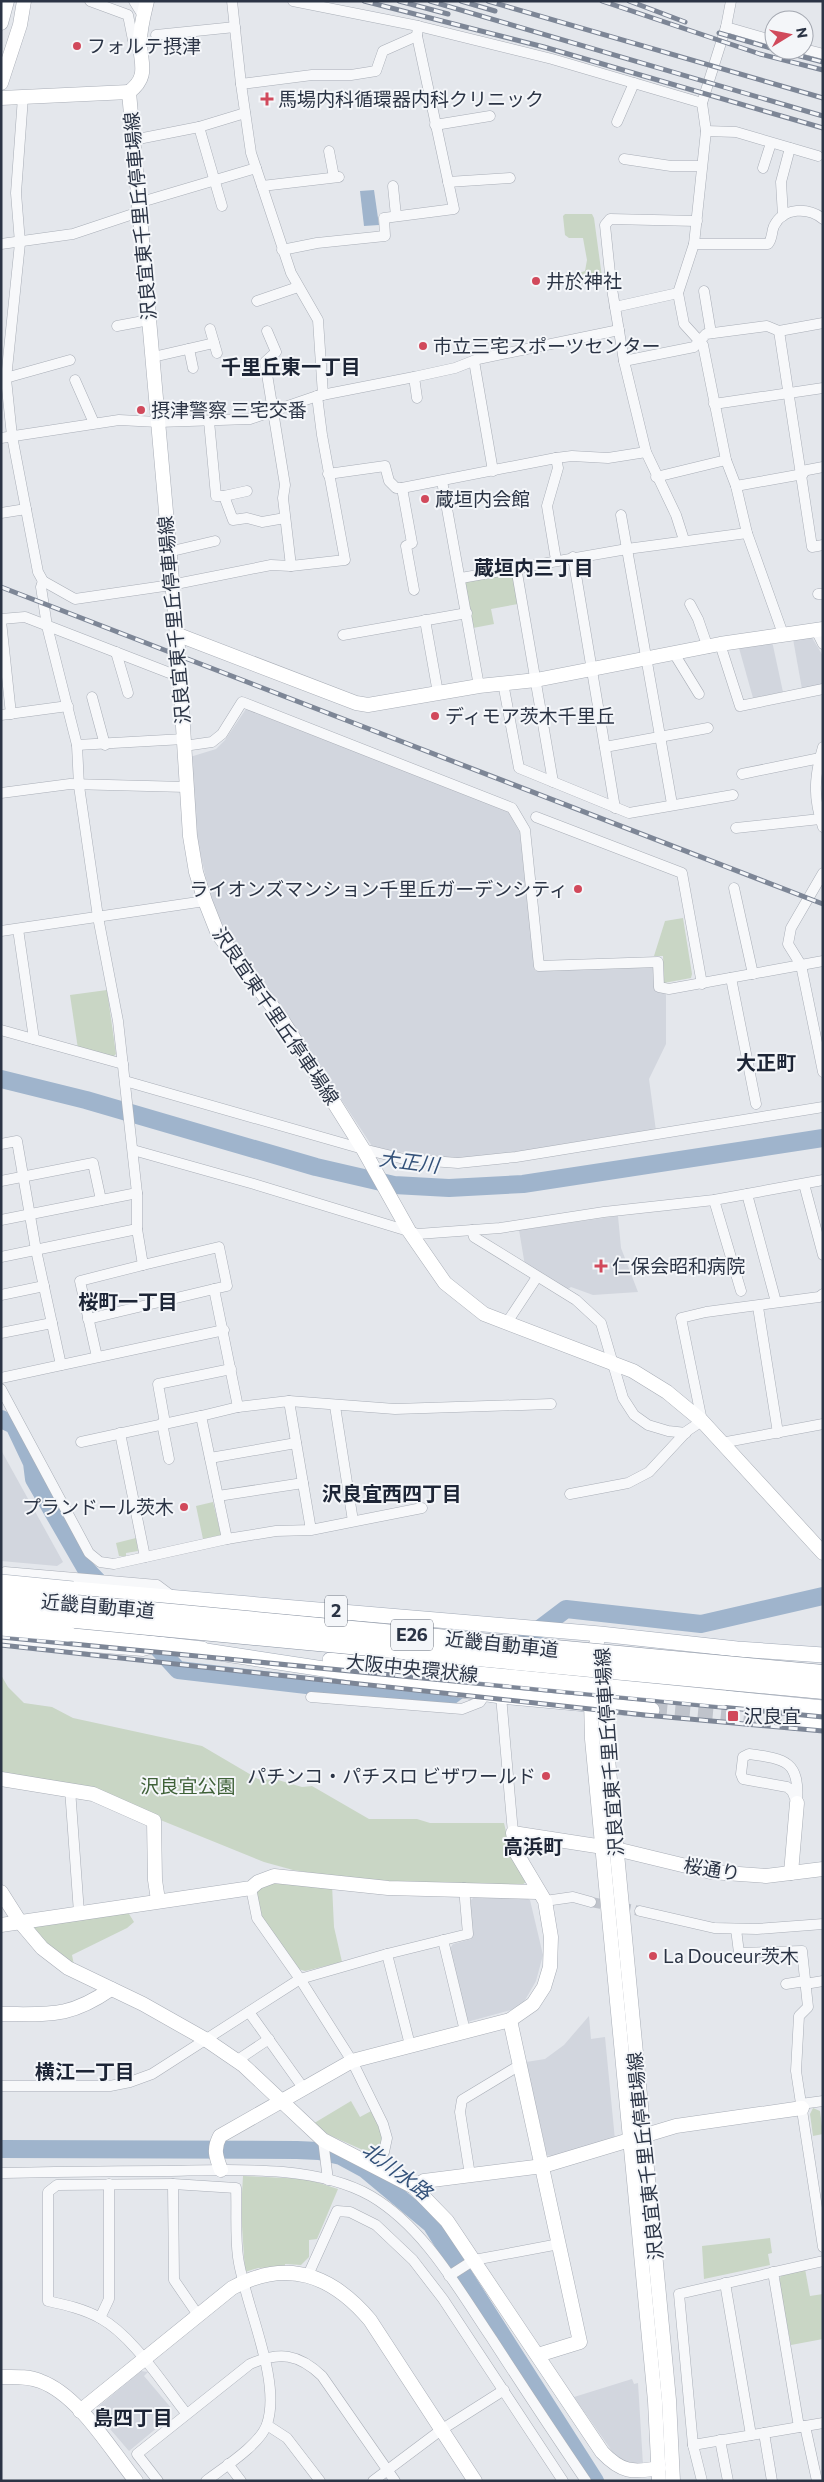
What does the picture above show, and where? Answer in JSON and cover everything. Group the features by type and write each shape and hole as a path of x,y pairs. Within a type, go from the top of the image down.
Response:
{"highway":[{"name":"近畿自動車道","path":"1,1597 823,1674"},
{"name":"近畿自動車道","path":"1,1612 823,1690"}],"main road":[{"name":"2","path":"1,1582 600,1634 823,1656"},
{"name":"大阪中央環状線","path":"1,1628 169,1644 193,1649 458,1672 823,1708"},
{"path":"193,1649 494,1695 652,1710"},
{"path":"796,1723 823,1723"}],"street":[{"path":"1,24 7,1"},
{"path":"1,83 20,25 24,1"},
{"path":"90,1 128,15 132,40 141,56"},
{"path":"134,1 144,17"},
{"name":"沢良宜東千里丘停車場線","path":"147,1 140,40 142,78 138,85 129,92 180,677 186,788 193,854 204,902 218,934 281,1018 363,1150 407,1227 445,1282 484,1314 633,1371 667,1392 702,1421 823,1553"},
{"path":"22,97 16,193 20,243 6,312 3,379 6,437 26,509 38,572 44,581 75,599 171,584 271,565 291,566 345,560 328,474 320,395 318,320 298,287 282,250 251,153 232,1"},
{"path":"293,1 418,31 552,59 702,103"},
{"path":"732,1 726,27 702,103 706,130 697,221 694,244 678,293 684,324 689,333 703,345 726,460 736,486 747,533 783,634"},
{"path":"156,35 235,27"},
{"path":"726,27 764,38"},
{"path":"241,84 312,75 351,75 376,71 383,51 418,31"},
{"path":"282,250 309,244 385,236 384,218 454,208 435,125 418,31"},
{"path":"617,122 634,83"},
{"path":"1,98 129,92"},
{"path":"133,140 199,126 245,113"},
{"path":"435,125 490,116"},
{"path":"199,126 222,206"},
{"path":"706,130 736,132 818,156"},
{"path":"763,168 771,143"},
{"path":"783,216 781,182 790,148"},
{"path":"262,186 337,177 329,152"},
{"path":"624,158 671,166 701,166"},
{"path":"1,244 20,243 73,234 138,208 256,168"},
{"path":"448,182 510,178"},
{"path":"392,186 396,216"},
{"path":"694,244 768,244 772,240 774,225 783,216 800,210 818,215 823,219"},
{"path":"684,540 676,515 656,477 646,452 624,360 615,307 605,225 610,219 697,221"},
{"path":"257,300 298,287"},
{"path":"704,291 711,333"},
{"path":"615,307 678,293"},
{"path":"117,326 149,320"},
{"path":"624,360 694,347 706,334 711,333 767,326 779,331 823,323"},
{"path":"153,357 189,349 215,348 210,329"},
{"path":"6,437 119,420 158,422 250,419 320,395 414,377 455,368 474,361 619,330"},
{"path":"268,331 276,352 265,362 286,486 283,498 291,566"},
{"path":"779,331 812,547 823,545"},
{"path":"189,349 193,368"},
{"path":"3,379 70,360"},
{"path":"474,361 493,471"},
{"path":"414,377 417,398"},
{"path":"75,380 94,423"},
{"path":"714,404 823,388"},
{"path":"209,420 216,496 247,491"},
{"path":"328,474 382,465 385,466 388,481 396,488 402,488 556,458 572,456 608,458 646,452"},
{"path":"556,458 558,468 547,506 556,560"},
{"path":"656,477 726,460"},
{"path":"736,486 823,468"},
{"path":"442,481 479,686"},
{"path":"402,488 412,543 406,546 414,590"},
{"path":"224,496 233,520 247,518 262,522 285,518"},
{"path":"1,513 26,509"},
{"path":"621,515 672,804"},
{"path":"461,578 627,548 747,533"},
{"path":"168,552 215,542"},
{"path":"572,557 615,808"},
{"path":"516,567 553,782"},
{"path":"44,581 41,587 48,626 77,746 79,786 98,917 118,1021 137,1193 137,1228 143,1265"},
{"path":"690,604 714,646 740,706 823,689"},
{"path":"344,635 467,613"},
{"path":"68,706 6,715 1,620 24,617 180,677"},
{"path":"425,620 438,693"},
{"path":"176,634 356,703 373,704 479,686 536,680 783,634 819,630 823,644"},
{"path":"116,652 128,693"},
{"path":"675,655 700,694"},
{"path":"503,683 519,768 630,813 672,804 733,795"},
{"path":"92,697 105,745"},
{"path":"77,746 212,742 222,734 242,702 512,808 525,830 539,966 658,962 659,987 670,989 823,961"},
{"path":"605,747 708,728"},
{"path":"736,828 821,823 815,780 822,751 742,774"},
{"path":"1,793 70,784 79,786 186,788"},
{"path":"536,817 682,873 702,984"},
{"path":"823,873 789,935 788,944 801,965 820,1045 823,1072"},
{"path":"734,888 753,974"},
{"path":"1,931 204,902"},
{"path":"18,928 34,1039"},
{"path":"731,978 756,1104"},
{"path":"1,1030 122,1064"},
{"path":"125,1082 229,1109 363,1150 404,1159 458,1163 516,1157 823,1106"},
{"path":"1,1144 17,1141 36,1250 61,1365"},
{"path":"132,1148 407,1227 418,1234 472,1230 714,1200 823,1180"},
{"path":"1,1181 93,1163 101,1200"},
{"path":"804,1184 823,1255"},
{"path":"1,1220 137,1193"},
{"path":"747,1194 776,1302"},
{"path":"714,1200 741,1291"},
{"path":"1,1257 137,1228"},
{"path":"472,1230 474,1237 576,1300 601,1323 623,1398 634,1415 648,1425 668,1431 686,1432"},
{"path":"88,1319 227,1286 219,1247 80,1280 88,1319 97,1357"},
{"path":"506,1324 537,1276"},
{"path":"1,1294 44,1286"},
{"path":"214,1289 224,1330 238,1407"},
{"path":"570,1494 628,1483 650,1472 686,1432 702,1421 681,1318 706,1312 819,1297 823,1294"},
{"path":"758,1306 778,1433"},
{"path":"1,1333 52,1324"},
{"path":"1,1378 224,1330"},
{"path":"169,1459 158,1384 231,1369"},
{"path":"1,1389 89,1553 100,1562 114,1564 227,1539 276,1531 312,1530 422,1508"},
{"path":"289,1401 312,1530"},
{"path":"81,1442 238,1407 289,1401 395,1409 551,1404"},
{"path":"336,1406 353,1521"},
{"path":"200,1416 227,1539"},
{"path":"721,1443 823,1424"},
{"path":"120,1433 145,1557"},
{"path":"210,1458 296,1443"},
{"path":"218,1496 303,1483"},
{"path":"169,1644 143,1652 1,1640 5,1572 157,1585 173,1597"},
{"name":"沢良宜東千里丘停車場線","path":"600,1634 590,1660 590,1705 610,1848 637,2139 659,2474"},
{"name":"沢良宜東千里丘停車場線","path":"600,1634 606,1661 606,1738 610,1848"},
{"path":"221,2170 216,2150 220,2136 230,2129 283,2102 352,2061 510,2020 533,2004 544,1987 550,1967 551,1937 541,1896 517,1854 494,1695 462,1709 311,1697"},
{"path":"791,1873 797,1803 796,1779 788,1764 779,1758 749,1754 742,1757 741,1771 743,1779 787,1787 792,1791 797,1803"},
{"path":"1,1779 93,1794 154,1821 155,1880 158,1900"},
{"path":"70,1789 79,1913"},
{"name":"桜通り","path":"513,1833 610,1848 710,1872 766,1876 823,1869"},
{"path":"1,1925 158,1900 251,1888 258,1882 274,1876 388,1888 464,1888 541,1896 573,1897 590,1902"},
{"path":"251,1888 257,1918 300,1979 352,2061 383,2124 387,2138 384,2152 375,2167"},
{"path":"1,2086 110,2086 130,2082 152,2074 300,1979 387,1954 468,1934 464,1888"},
{"path":"1,1892 20,1922 42,1948 68,1968 143,2004 205,2039 236,2060 323,2140 414,2187 447,2222 474,2260 602,2452 615,2465 630,2471 659,2474"},
{"path":"640,1911 714,1928 736,1929 823,1924"},
{"path":"736,1929 739,1953 802,1951 808,2007 799,2016 796,2072 823,2248"},
{"path":"443,1940 464,2031"},
{"path":"387,1954 410,2045"},
{"path":"786,1984 823,1981"},
{"path":"1,2014 53,2014 74,2011 93,2002 111,1989"},
{"path":"249,2012 304,2089"},
{"path":"510,2020 580,2342 538,2356"},
{"path":"236,2060 269,2039"},
{"path":"470,2175 460,2112 462,2100 520,2065"},
{"path":"414,2187 424,2181 543,2166 676,2126 822,2103"},
{"name":"沢良宜東千里丘停車場線","path":"637,2139 670,2400 673,2481"},
{"path":"323,2140 328,2180"},
{"path":"1,2174 221,2170 299,2174 328,2180 371,2196 397,2216 419,2237 449,2276 586,2481"},
{"path":"100,2318 109,2299 109,2184"},
{"path":"173,2184 174,2280 198,2315"},
{"path":"186,2413 119,2331 100,2318 73,2306 48,2301 48,2192 57,2185 173,2184 236,2188 238,2257 264,2358 271,2400 267,2425 258,2438 206,2481"},
{"path":"308,2276 337,2211 350,2212 376,2224 413,2260 443,2298 563,2481"},
{"path":"449,2276 474,2260 559,2244"},
{"path":"702,2481 694,2445 679,2294 823,2262"},
{"path":"773,2272 802,2427 816,2481"},
{"path":"80,2411 207,2306 244,2281 274,2274 308,2276 336,2287 353,2300 370,2320 475,2481"},
{"path":"725,2283 751,2435"},
{"path":"158,2481 136,2454 250,2364 264,2358 295,2357 309,2363 322,2376 395,2481"},
{"path":"1,2377 39,2380 62,2392 80,2411 136,2481"},
{"path":"373,2481 441,2430 504,2390"},
{"path":"694,2445 823,2423"},
{"path":"267,2425 287,2438 320,2481"},
{"path":"764,2433 772,2481"},
{"path":"720,2440 728,2481"},
{"path":"228,2464 241,2481"}],"shaded area":[{"path":"811,636 823,656 823,685 802,689 793,639"},
{"path":"772,641 783,692 753,698 739,648"},
{"path":"246,709 508,811 520,833 535,971 654,966 655,991 666,993 666,1044 649,1079 656,1131 516,1153 458,1159 374,1149 286,1016 224,932 211,900 196,835 190,757 216,749 225,740"},
{"path":"618,1216 621,1248 638,1292 593,1295 571,1287 568,1289 525,1266 519,1230"},
{"path":"1,1450 63,1562 57,1566 1,1561"},
{"path":"476,1895 522,1896 530,1900 543,1955 536,1981 524,2002 515,2009 467,2022 449,1950 453,1944 471,1939 471,1900"},
{"path":"589,2016 591,2039 605,2037 615,2140 554,2157 547,2155 526,2062 545,2059 564,2045"},
{"path":"141,2371 148,2372 144,2376 172,2409 161,2418 164,2422 129,2451 98,2415 99,2406"},
{"path":"632,2379 634,2384 638,2383 643,2465 625,2464 614,2454 574,2397"}],"green space":[{"path":"565,214 592,214 602,277 599,281 569,287 566,277 585,271 587,260 583,238 569,238 565,235 563,216"},
{"path":"509,573 513,576 518,604 491,609 494,624 473,628 465,581"},
{"path":"683,918 692,974 691,978 664,983 663,956 654,956 665,921"},
{"path":"107,990 116,1054 113,1057 78,1049 70,995"},
{"path":"213,1502 221,1535 203,1539 196,1506"},
{"path":"136,1538 138,1551 126,1553 126,1557 119,1556 116,1543"},
{"name":"沢良宜公園","path":"1,1675 8,1687 24,1703 52,1707 73,1718 202,1746 258,1779 278,1780 302,1787 312,1786 369,1819 417,1819 430,1823 504,1823 511,1853 526,1882 522,1885 389,1885 293,1870 264,1862 158,1819 1,1774"},
{"path":"263,1882 332,1885 334,1927 342,1962 305,1971 298,1969 262,1917 256,1890"},
{"path":"126,1909 134,1922 127,1928 72,1955 74,1965 55,1952 32,1931 33,1926"},
{"path":"351,2101 360,2117 373,2110 381,2131 381,2150 372,2154 320,2131 311,2125"},
{"path":"813,2108 820,2111 823,2134 813,2136 810,2114"},
{"path":"243,2176 307,2179 338,2189 317,2239 309,2240 309,2257 301,2265 285,2264 285,2267 258,2268 245,2272 241,2211"},
{"path":"770,2238 772,2253 768,2254 770,2265 704,2279 702,2246"},
{"path":"805,2269 810,2296 823,2294 823,2339 791,2345 779,2282 781,2275"}],"water":[{"path":"374,190 379,225 364,226 360,191"}],"waterway":[{"name":"大正川","path":"1,1079 86,1100 316,1167 394,1185 449,1188 523,1184 823,1138"},
{"path":"1,1419 14,1425 32,1463 34,1479 86,1569 107,1591"},
{"path":"509,1652 566,1609 701,1624 823,1596"},
{"path":"146,1635 178,1670 444,1701 489,1667"},
{"name":"北川水路","path":"1,2149 319,2151 341,2156 365,2169 431,2224 595,2481"}],"tunnel":[{"path":"652,1710 796,1723"},
{"path":"591,1902 640,1911"}],"railway":[{"path":"364,1 544,47 823,128"},
{"path":"399,1 448,14"},
{"path":"430,1 823,116"},
{"path":"461,1 495,11"},
{"path":"488,1 823,98"},
{"path":"602,1 760,54 823,70"},
{"path":"629,1 685,22"},
{"path":"719,33 764,46"},
{"path":"814,60 823,62"},
{"path":"1,587 823,904"},
{"path":"1,1637 823,1717"},
{"path":"1,1645 645,1715 823,1731"}],"place":[{"name":"フォルテ摂津","path":"77,46"},
{"name":"馬場内科循環器内科クリニック","path":"267,99"},
{"name":"井於神社","path":"536,281"},
{"name":"市立三宅スポーツセンター","path":"423,346"},
{"name":"摂津警察 三宅交番","path":"141,410"},
{"name":"蔵垣内会館","path":"425,499"},
{"name":"ディモア茨木千里丘","path":"435,716"},
{"name":"ライオンズマンション千里丘ガーデンシティ","path":"578,889"},
{"name":"仁保会昭和病院","path":"601,1266"},
{"name":"プランドール茨木","path":"184,1507"},
{"name":"沢良宜","path":"733,1716"},
{"name":"パチンコ・パチスロ ビザワールド","path":"546,1776"},
{"name":"La Douceur茨木","path":"653,1956"}],"district":[{"name":"千里丘東一丁目","path":"291,367"},
{"name":"蔵垣内三丁目","path":"534,568"},
{"name":"大正町","path":"766,1063"},
{"name":"桜町一丁目","path":"128,1302"},
{"name":"沢良宜西四丁目","path":"392,1494"},
{"name":"高浜町","path":"533,1847"},
{"name":"横江一丁目","path":"85,2072"},
{"name":"島四丁目","path":"133,2418"}]}
